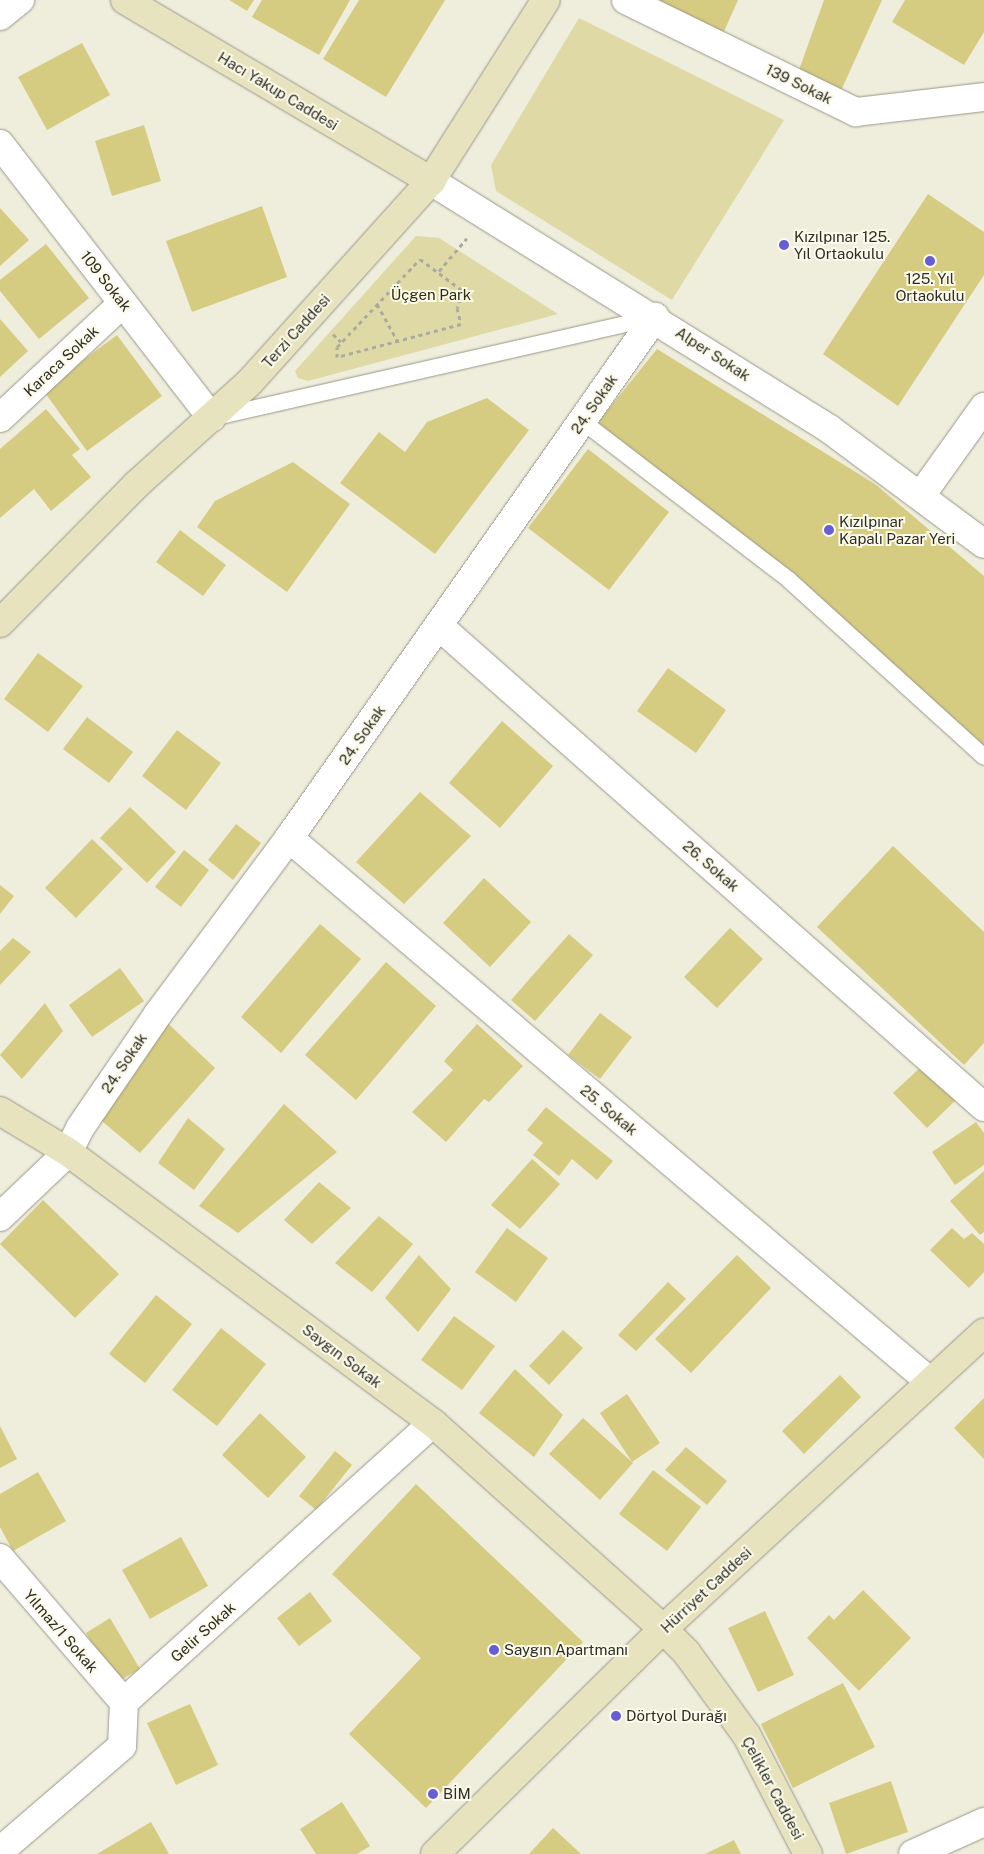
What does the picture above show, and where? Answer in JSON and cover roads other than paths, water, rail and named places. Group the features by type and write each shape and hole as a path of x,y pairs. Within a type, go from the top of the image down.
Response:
{"street":[{"path":"0,16 20,0"},
{"name":"Hacı Yakup Caddesi","path":"126,0 431,181"},
{"name":"Terzi Caddesi","path":"0,623 136,485 249,383 431,181 546,0"},
{"name":"139 Sokak","path":"626,0 856,112 984,97"},
{"name":"109 Sokak","path":"0,144 212,418"},
{"name":"Alper Sokak","path":"431,181 655,317 922,494 984,544"},
{"name":"Karaca Sokak","path":"0,418 123,303"},
{"name":"24. Sokak","path":"0,1217 68,1152 80,1128 158,1014 289,838 655,317"},
{"path":"922,494 984,407"},
{"name":"26. Sokak","path":"438,626 984,1107"},
{"name":"25. Sokak","path":"289,838 929,1382"},
{"name":"Saygın Sokak","path":"0,1110 68,1152 433,1423 663,1629"},
{"name":"Hürriyet Caddesi","path":"435,1854 663,1629 984,1333"},
{"name":"Gelir Sokak","path":"124,1702 433,1423"},
{"name":"Yılmaz/1 Sokak","path":"0,1558 124,1702"},
{"name":"Çelikler Caddesi","path":"663,1629 686,1652 747,1736 808,1854"},
{"path":"0,1851 122,1746 124,1702"},
{"path":"913,1854 984,1822"}],"lane":[{"path":"212,418 655,317"},
{"path":"582,421 789,580 984,757"}],"place":[{"name":"Kızılpınar 125. Yıl Ortaokulu","path":"784,245"},
{"name":"125. Yıl Ortaokulu","path":"930,261"},
{"name":"Kızılpınar Kapalı Pazar Yeri","path":"829,530"},
{"name":"Saygın Apartmanı","path":"494,1650"},
{"name":"Dörtyol Durağı","path":"616,1716"},
{"name":"BİM","path":"433,1794"}],"park label":[{"name":"Üçgen Park","path":"431,295"}]}
